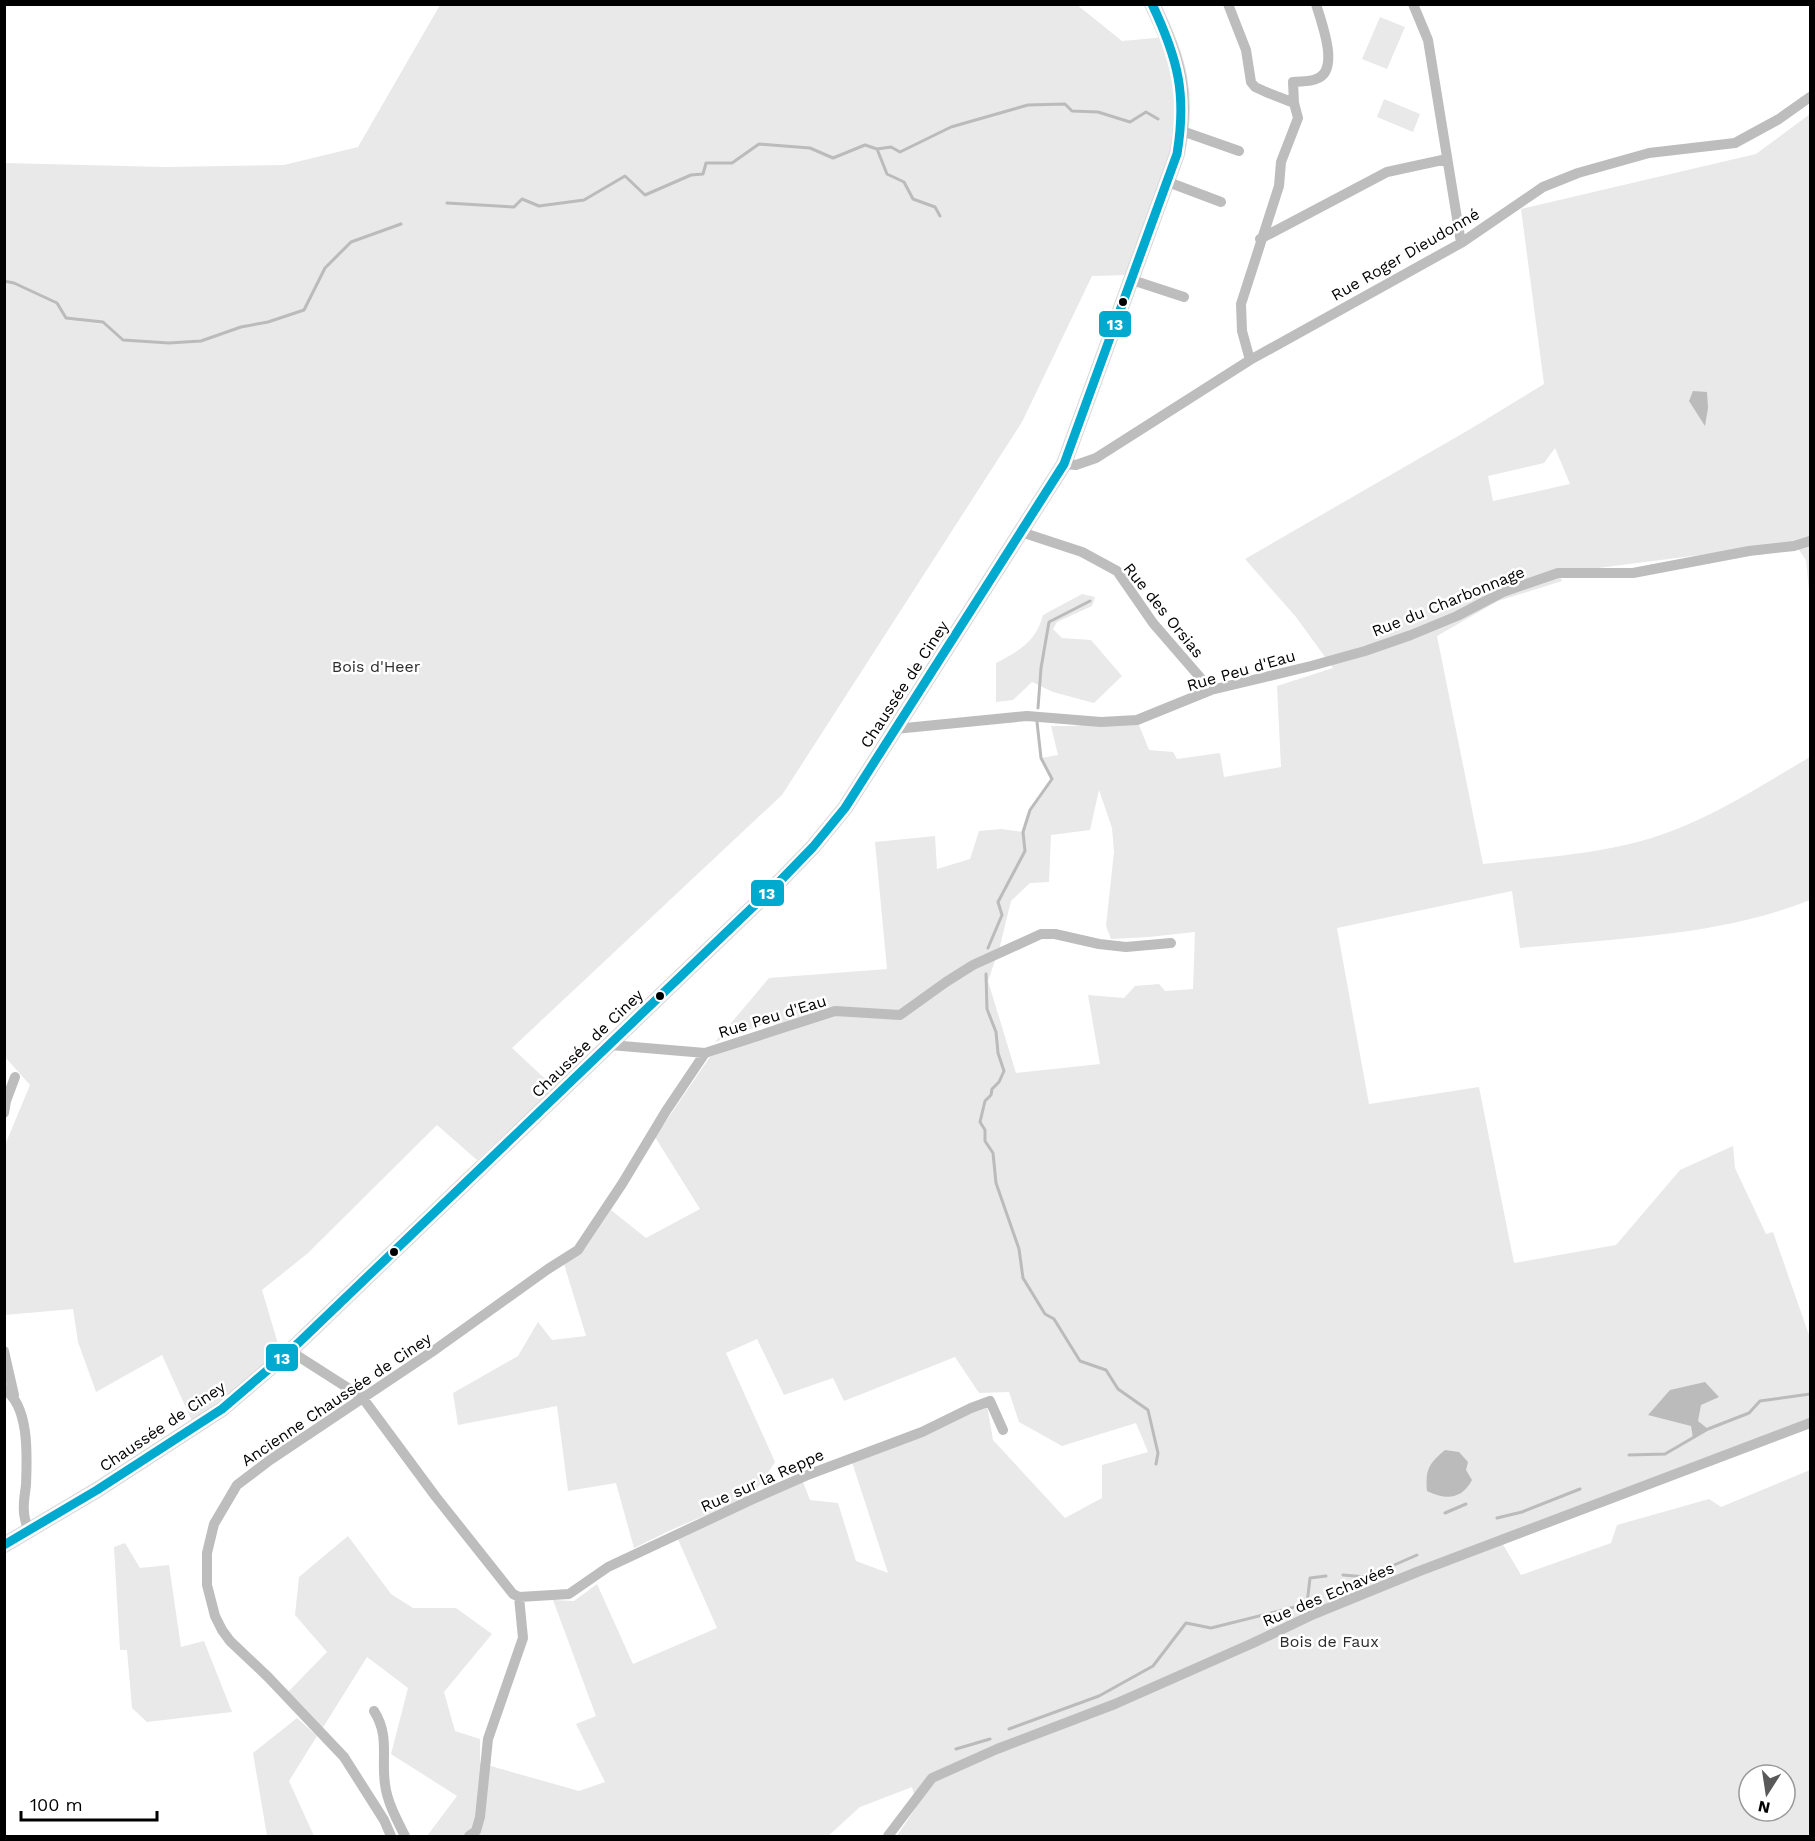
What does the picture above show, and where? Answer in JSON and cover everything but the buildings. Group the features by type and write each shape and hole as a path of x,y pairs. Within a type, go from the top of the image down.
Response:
{"main road":[{"name":"Chaussée de Ciney","path":"4,1545 97,1490 222,1409 290,1351 813,847 845,808 1064,464 1178,154 1182,131 1183,96 1178,69 1152,4"}],"street":[{"path":"1228,4 1246,50 1251,82 1255,87 1294,103"},
{"path":"1250,360 1242,331 1241,304 1278,186 1281,162 1298,118 1294,103 1293,82 1318,79 1326,71 1330,59 1316,4"},
{"path":"1413,4 1428,40 1461,243"},
{"name":"Rue Roger Dieudonné","path":"1064,464 1087,463 1096,458 1250,360 1461,243 1543,187 1578,173 1649,153 1735,143 1779,119 1810,97"},
{"path":"1182,131 1239,151"},
{"path":"1260,239 1387,172 1447,159"},
{"path":"1168,182 1221,202"},
{"path":"1132,280 1184,297"},
{"name":"Rue des Orsias","path":"1021,532 1082,552 1117,571 1153,623 1211,690"},
{"name":"Rue du Charbonnage","path":"1311,666 1412,635 1457,616 1503,592 1558,573 1633,573 1749,551 1794,546 1810,541"},
{"name":"Rue Peu d'Eau","path":"895,729 1027,716 1101,722 1137,720 1211,690 1311,666"},
{"name":"Rue Peu d'Eau","path":"609,1045 705,1053 835,1011 900,1015 973,965 1041,934 1055,934 1099,944 1126,947 1172,943"},
{"name":"Ancienne Chaussée de Ciney","path":"391,1836 384,1820 344,1757 226,1636 215,1616 207,1585 207,1553 210,1536 220,1512 237,1485 270,1460 579,1250 705,1053"},
{"path":"4,1113 15,1077"},
{"path":"4,1351 9,1392 22,1415 25,1432 24,1512 28,1531"},
{"path":"290,1351 362,1397 436,1497 513,1594 519,1597 523,1638 488,1738 480,1817 476,1831 469,1836"},
{"name":"Rue sur la Reppe","path":"519,1597 569,1594 608,1567 753,1498 922,1432 990,1401 1003,1430"},
{"name":"Rue des Echavées","path":"888,1836 932,1778 997,1749 1115,1704 1325,1609 1810,1423"},
{"path":"374,1711 381,1722 384,1734 385,1785 394,1814 405,1836"}],"green space":[{"name":"Bois d'Heer","path":"1076,4 1122,41 1166,37 1182,131 1129,275 1092,276 1022,422 782,795 512,1048 555,1088 477,1160 437,1125 308,1253 262,1290 281,1354 192,1421 162,1355 96,1392 78,1342 73,1309 5,1315 5,1145 30,1085 5,1057 5,163 164,167 284,165 358,147 440,5"},
{"path":"1380,17 1405,27 1387,69 1362,59"},
{"path":"1384,99 1420,114 1413,132 1377,117"},
{"name":"Bois de Faux","path":"1810,114 1810,601 1806,560 1794,543 1559,573 1562,581 1498,601 1437,636 1483,864 1601,850 1669,832 1741,798 1810,757 1810,900 1776,912 1704,928 1667,934 1520,948 1512,891 1337,928 1369,1104 1479,1087 1514,1263 1616,1245 1680,1170 1733,1146 1735,1168 1766,1234 1773,1232 1810,1335 1810,1423 1501,1541 1521,1575 1611,1543 1617,1525 1709,1499 1721,1507 1810,1470 1810,1836 897,1836 917,1806 912,1787 860,1807 828,1836 427,1836 457,1796 391,1754 408,1688 367,1657 322,1729 287,1693 327,1652 295,1615 299,1577 348,1536 391,1594 413,1608 456,1608 492,1634 444,1692 455,1731 480,1739 480,1763 579,1791 605,1782 576,1724 596,1716 553,1600 574,1601 597,1584 633,1664 717,1628 677,1537 803,1482 810,1500 838,1503 856,1561 888,1573 852,1462 987,1405 993,1440 1065,1518 1102,1498 1102,1465 1148,1452 1136,1423 1062,1446 1019,1422 1009,1392 979,1393 955,1357 844,1401 833,1378 784,1395 757,1339 726,1353 775,1462 753,1495 634,1548 616,1483 568,1491 557,1406 458,1425 453,1393 518,1356 538,1322 552,1340 586,1336 564,1264 585,1249 611,1210 646,1238 700,1209 655,1137 710,1057 780,1032 773,1021 715,1042 769,978 887,969 875,842 935,836 937,869 970,859 979,831 1001,829 1023,832 1030,810 1052,779 1041,758 1058,755 1051,726 1137,720 1149,750 1173,752 1177,759 1220,753 1224,777 1281,767 1277,686 1333,668 1296,617 1245,559 1544,384 1521,209 1756,154","holes":["1555,448 1570,484 1493,501 1488,476 1544,463","1099,790 1112,828 1114,852 1106,926 1111,939 1195,932 1193,989 1165,991 1159,984 1135,986 1124,998 1088,995 1100,1064 1016,1073 988,981 1000,946 1011,901 1030,883 1049,882 1051,835 1090,830"]},
{"path":"1082,594 1095,597 1092,606 1057,622 1053,629 1062,638 1091,640 1122,676 1094,703 1053,692 1032,682 1013,700 996,702 996,663 1026,645 1036,632 1043,615"},
{"path":"125,1543 140,1568 169,1565 181,1647 204,1641 232,1712 147,1722 132,1708 127,1650 120,1650 114,1547"},
{"path":"297,1718 317,1736 289,1781 314,1836 267,1836 253,1753"}],"shaded area":[{"path":"1693,391 1707,392 1708,408 1705,426 1689,401"},
{"path":"1705,1382 1719,1397 1701,1405 1698,1421 1708,1429 1693,1438 1691,1426 1648,1415 1670,1390"},
{"path":"1445,1450 1459,1452 1468,1462 1466,1470 1472,1480 1468,1487 1458,1495 1447,1497 1427,1491 1429,1468"}],"waterway":[{"path":"447,203 514,207 522,199 539,206 584,200 625,176 645,195 691,175 703,174 706,163 732,163 759,144 810,148 833,158 865,145 877,149 891,147 900,152 951,127 1028,105 1065,104 1072,111 1098,112 1130,122 1146,112 1158,119"},
{"path":"877,149 887,174 904,182 913,199 935,207 940,216"},
{"path":"4,281 14,283 57,303 66,318 103,322 123,340 169,343 201,341 241,327 268,322 304,310 325,268 351,242 401,224"},
{"path":"1038,708 1041,668 1049,622 1090,601"},
{"path":"988,948 1002,915 998,902 1025,851 1023,832 1030,810 1052,779 1041,758 1037,722"},
{"path":"986,974 987,1009 996,1032 998,1053 1004,1071 999,1082 992,1089 991,1095 985,1101 980,1122 985,1130 985,1141 993,1153 996,1183 1019,1249 1023,1278 1045,1314 1054,1319 1080,1361 1106,1370 1118,1389 1148,1410 1158,1453 1156,1464"},
{"path":"1629,1455 1665,1454 1708,1429 1749,1413 1760,1401 1810,1394"},
{"path":"1497,1518 1522,1512 1580,1489"},
{"path":"1445,1513 1466,1504"},
{"path":"1343,1575 1367,1577 1417,1555"},
{"path":"1009,1729 1099,1696 1153,1666 1186,1623 1211,1628 1307,1604 1310,1578 1326,1576"},
{"path":"956,1749 990,1739"}],"transit line":[{"name":"13","path":"4,1545 97,1490 222,1409 290,1351 781,880 813,847 845,808 1064,464 1177,154 1181,113 1178,77 1168,42 1152,4"}]}
